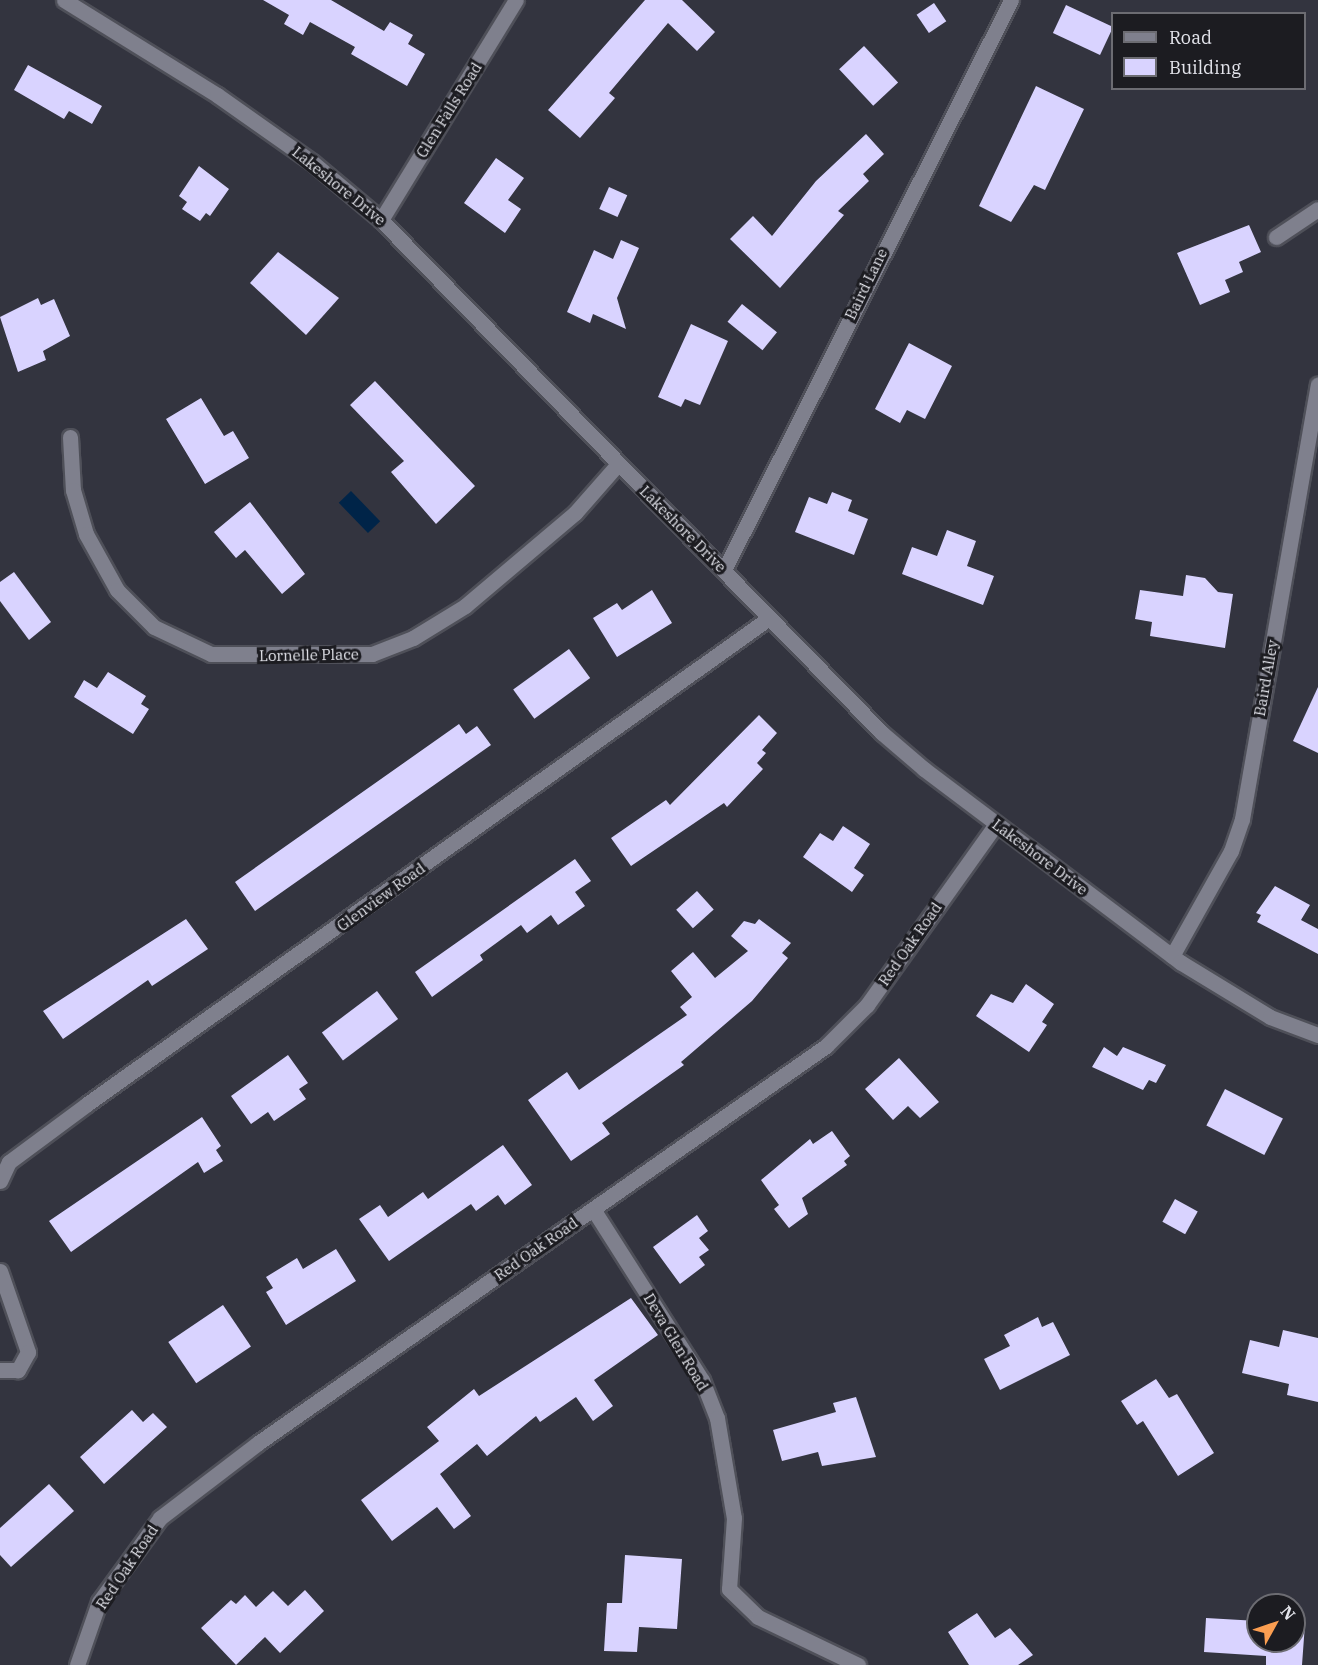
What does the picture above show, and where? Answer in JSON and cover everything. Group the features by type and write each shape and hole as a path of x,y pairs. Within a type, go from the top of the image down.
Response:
{"street":[{"name":"Lakeshore Drive","path":"64,0 227,101 312,162 381,220 882,733 996,824 1172,957 1270,1017 1318,1035"},
{"name":"Glen Falls Road","path":"381,220 516,0"},
{"name":"Baird Lane","path":"724,570 1011,0"},
{"path":"1276,237 1318,209"},
{"name":"Baird Alley","path":"1172,957 1231,851 1242,819 1318,385"},
{"name":"Lornelle Place","path":"70,437 73,490 86,534 117,590 154,627 211,654 372,654 413,638 465,606 567,520 618,464"},
{"name":"Glenview Road","path":"0,1181 9,1162 87,1104 769,618"},
{"name":"Red Oak Road","path":"77,1665 99,1602 160,1518 258,1443 826,1046 867,1005 996,824"},
{"name":"Deva Glen Road","path":"593,1209 702,1380 717,1418 734,1518 729,1589 758,1617 858,1665"},
{"path":"0,1271 28,1352 18,1370 0,1370"}],"water":[{"path":"351,491 380,521 368,533 339,503"}],"building":[{"path":"263,0 331,0 384,31 390,22 413,35 408,44 425,54 407,86 351,54 355,47 310,22 303,35 284,24 289,15"},
{"path":"645,0 682,0 715,32 697,51 668,23 609,93 615,98 580,138 548,110"},
{"path":"934,3 946,21 929,33 917,15"},
{"path":"1066,5 1111,26 1111,32 1100,55 1053,33"},
{"path":"864,46 898,83 873,106 839,69"},
{"path":"28,65 102,106 92,124 69,111 64,119 14,90"},
{"path":"1036,86 1084,109 1045,190 1034,185 1011,222 979,206"},
{"path":"866,134 884,154 863,174 869,181 838,211 844,215 780,288 730,239 753,216 772,236 816,181"},
{"path":"496,158 524,178 508,200 521,209 505,233 464,203"},
{"path":"199,166 229,189 210,216 206,213 200,221 182,209 187,202 179,196"},
{"path":"609,187 627,195 618,217 599,209"},
{"path":"1249,225 1261,252 1239,262 1243,272 1225,280 1230,292 1200,305 1177,253"},
{"path":"621,240 639,248 617,298 626,329 593,314 590,323 567,312 594,250 613,259"},
{"path":"278,252 339,298 306,335 250,283"},
{"path":"38,298 41,305 54,299 70,336 43,351 46,360 18,372 0,317"},
{"path":"742,304 777,332 762,350 728,322"},
{"path":"691,324 728,341 700,405 685,399 681,407 658,397"},
{"path":"909,343 952,366 925,419 907,410 900,423 875,409"},
{"path":"375,381 475,486 436,524 391,472 404,461 350,405"},
{"path":"201,398 224,436 233,431 249,458 205,484 166,419"},
{"path":"832,492 852,500 848,511 868,519 854,555 795,532 809,497 827,504"},
{"path":"250,502 305,574 282,594 245,550 236,558 214,532"},
{"path":"947,530 976,541 967,566 994,576 983,605 902,574 912,547 937,556"},
{"path":"14,572 51,622 29,640 0,601 0,582"},
{"path":"1186,575 1205,578 1218,592 1233,594 1225,648 1150,636 1152,622 1135,619 1140,590 1183,596"},
{"path":"652,590 672,623 617,657 593,618 617,603 622,610"},
{"path":"569,649 590,678 534,719 513,690"},
{"path":"108,672 146,696 141,704 149,709 133,734 74,697 84,680 97,688"},
{"path":"1318,687 1318,753 1293,741"},
{"path":"759,715 777,733 762,750 766,753 757,763 763,769 727,807 724,803 631,866 611,838 666,800 670,805"},
{"path":"459,724 466,734 477,726 491,745 255,911 235,882"},
{"path":"843,826 870,844 854,868 864,875 852,892 803,857 820,833 833,841"},
{"path":"575,859 591,881 575,892 585,906 558,925 551,915 527,933 521,925 480,955 483,960 432,997 415,972"},
{"path":"1275,886 1310,905 1301,920 1318,929 1318,954 1257,922 1261,915 1256,913"},
{"path":"697,891 714,910 693,928 676,910"},
{"path":"186,919 208,949 152,986 148,980 63,1039 43,1011"},
{"path":"759,919 791,943 782,953 788,958 752,1001 681,1062 684,1065 602,1123 610,1134 571,1161 528,1100 567,1072 579,1090 687,1015 680,1007 692,997 671,971 693,952 715,978 748,951 731,936 744,921 755,924"},
{"path":"1026,984 1054,1004 1042,1022 1047,1025 1029,1052 976,1016 991,994 1013,1003"},
{"path":"377,991 398,1019 343,1060 322,1033"},
{"path":"1104,1047 1117,1056 1123,1047 1166,1065 1156,1083 1149,1080 1143,1090 1092,1067"},
{"path":"288,1055 308,1083 299,1089 306,1099 274,1121 268,1112 251,1124 231,1096"},
{"path":"899,1058 939,1102 920,1118 908,1106 893,1120 865,1089"},
{"path":"1225,1089 1283,1119 1264,1155 1206,1126"},
{"path":"202,1117 221,1146 216,1150 223,1161 204,1173 198,1162 71,1252 49,1221"},
{"path":"832,1131 850,1156 844,1161 847,1165 802,1198 808,1214 789,1228 774,1209 779,1205 761,1180 810,1139 813,1144"},
{"path":"503,1145 532,1185 505,1205 498,1195 476,1211 471,1204 389,1261 359,1219 380,1205 388,1217 423,1192 428,1199"},
{"path":"1175,1199 1198,1212 1185,1234 1162,1222"},
{"path":"697,1215 708,1231 699,1238 709,1250 699,1257 705,1265 680,1284 653,1247"},
{"path":"336,1249 356,1281 286,1325 266,1292 273,1288 266,1277 297,1258 303,1269"},
{"path":"631,1298 658,1335 594,1380 613,1406 593,1421 576,1397 540,1422 536,1416 487,1456 477,1444 440,1474 471,1516 454,1529 437,1507 392,1541 361,1500 439,1441 427,1427 474,1389 479,1396"},
{"path":"223,1305 251,1346 196,1383 168,1342"},
{"path":"1038,1317 1042,1327 1053,1322 1070,1355 1000,1390 984,1359 1010,1346 1004,1335"},
{"path":"1283,1330 1318,1338 1318,1402 1287,1395 1289,1384 1242,1373 1250,1340 1279,1347"},
{"path":"1156,1379 1169,1398 1177,1394 1214,1453 1178,1476 1143,1421 1137,1425 1121,1401"},
{"path":"856,1397 876,1457 822,1466 818,1452 782,1461 773,1430 836,1412 833,1403"},
{"path":"132,1410 143,1422 153,1413 167,1427 104,1484 80,1457"},
{"path":"49,1484 74,1511 11,1567 0,1555 0,1528"},
{"path":"625,1555 682,1559 677,1629 639,1627 637,1652 604,1651 607,1603 622,1603"},
{"path":"305,1590 324,1611 280,1653 265,1637 236,1665 201,1628 231,1600 236,1604 245,1595 256,1607 273,1591 288,1606"},
{"path":"977,1613 995,1638 1010,1628 1033,1655 1018,1665 969,1665 948,1632"},
{"path":"1206,1618 1246,1620 1246,1653 1303,1653 1302,1665 1266,1665 1266,1656 1204,1652"}]}
